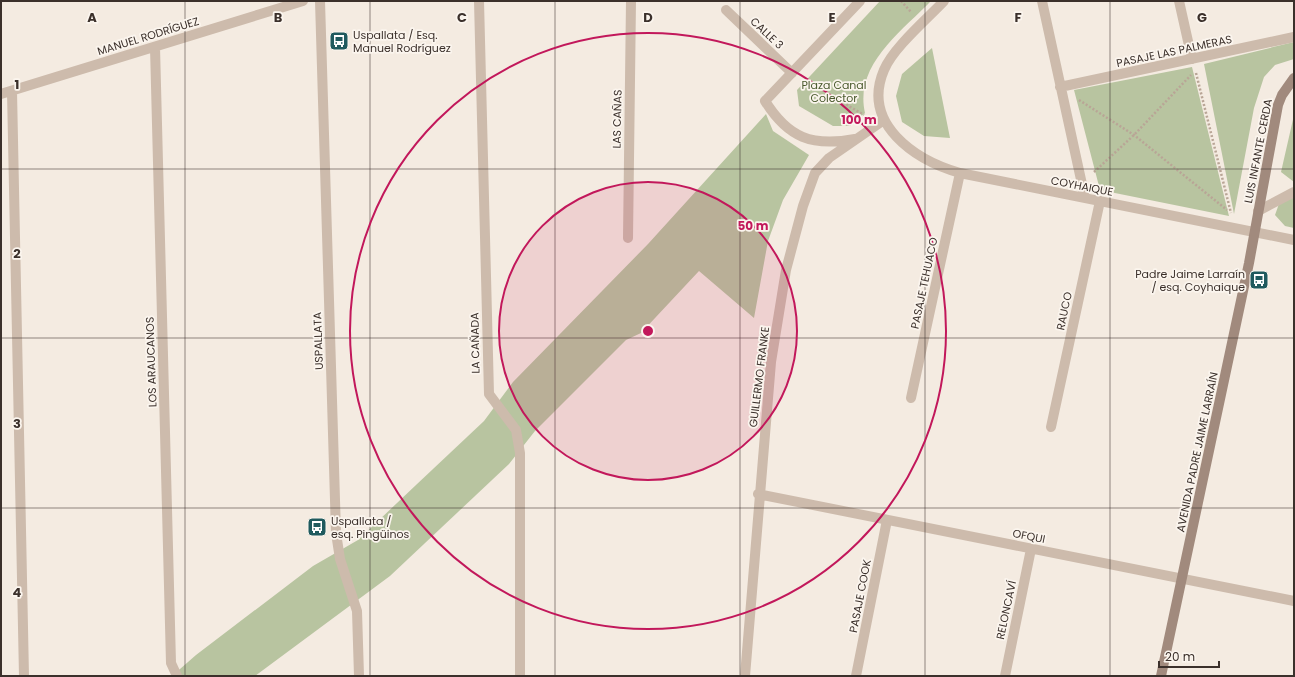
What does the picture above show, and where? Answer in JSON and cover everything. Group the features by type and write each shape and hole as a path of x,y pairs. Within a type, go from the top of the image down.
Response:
{"street":[{"name":"MANUEL RODRÍGUEZ","path":"1,94 303,1"},
{"name":"USPALLATA","path":"320,1 336,533 340,559 358,611 359,676"},
{"name":"LA CAÑADA","path":"479,1 489,394 516,430 520,453 520,676"},
{"name":"LAS CAÑAS","path":"628,238 631,1"},
{"path":"858,139 820,142 805,138 790,131 775,117 765,101 860,1"},
{"path":"881,122 879,94 884,69 899,48 944,1"},
{"path":"1042,1 1085,198"},
{"path":"1179,1 1192,59"},
{"name":"CALLE 3","path":"726,10 792,72"},
{"name":"PASAJE LAS PALMERAS","path":"1060,87 1294,37"},
{"name":"LOS ARAUCANOS","path":"155,47 171,663 176,676"},
{"name":"LUIS INFANTE CERDA","path":"1254,232 1278,105 1282,95 1294,78"},
{"path":"12,91 24,676"},
{"name":"GUILLERMO FRANKE","path":"745,676 758,494 770,362 786,270 801,213 815,173 822,164 881,122"},
{"name":"COYHAIQUE","path":"881,122 912,152 932,164 960,173 1294,240"},
{"name":"PASAJE TEHUACO","path":"911,398 960,173"},
{"path":"1258,211 1294,192"},
{"name":"RAUCO","path":"1052,427 1100,201"},
{"name":"AVENIDA PADRE JAIME LARRAÍN","path":"1161,676 1254,232"},
{"name":"OFQUI","path":"758,494 1294,601"},
{"name":"PASAJE COOK","path":"856,676 887,520"},
{"name":"RELONCAVÍ","path":"1005,676 1031,548"}],"path":[{"path":"1081,183 1134,135 1195,71 1231,214"},
{"path":"792,72 881,122"},
{"path":"1060,87 1134,135 1254,232"}],"green space":[{"name":"Plaza Canal Colector","path":"880,1 931,1 894,37 873,65 866,80 863,96 865,113 850,126 833,126 799,106 797,90"},
{"path":"1294,42 1294,59 1275,65 1264,77 1254,108 1234,214 1204,64"},
{"path":"932,48 950,138 924,136 902,122 896,96 902,74"},
{"path":"1192,67 1229,216 1100,190 1074,90"},
{"path":"766,114 773,131 809,155 783,200 768,241 754,318 699,271 641,333 626,340 535,431 509,464 390,576 255,676 172,676 196,655 313,566 358,540 484,421 513,382 648,244"},
{"path":"1294,115 1294,182 1281,172"},
{"path":"1294,195 1294,228 1285,226 1275,215 1280,201"}],"place":[{"name":"Uspallata / Esq. Manuel Rodríguez","path":"339,41"},
{"name":"Padre Jaime Larraín / esq. Coyhaique","path":"1259,280"},
{"name":"Uspallata / esq. Pingüinos","path":"317,527"}]}
